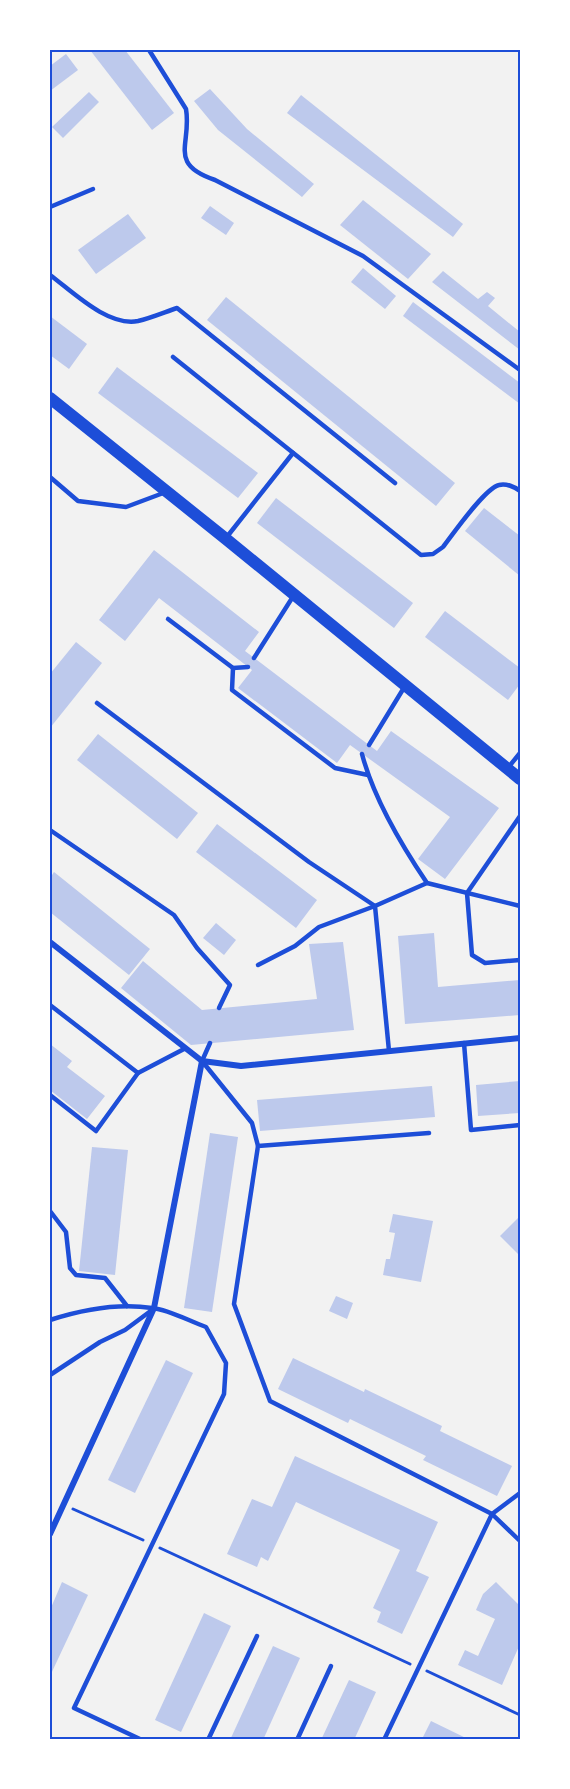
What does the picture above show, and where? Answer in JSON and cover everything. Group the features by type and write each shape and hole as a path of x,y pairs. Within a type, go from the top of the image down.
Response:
{"main road":[{"path":"50,398 226,538 520,779"}],"street":[{"path":"50,942 202,1061 241,1066 520,1038"},
{"path":"50,1534 154,1308 202,1061"}],"lane":[{"path":"149,50 186,109 188,120 184,152 188,164 198,174 215,180 363,256 520,370"},
{"path":"50,207 93,189"},
{"path":"50,275 108,318 120,322 137,321 177,308 395,483"},
{"path":"173,357 421,555 433,554 443,547 489,489 500,484 515,487 520,491"},
{"path":"226,538 292,453"},
{"path":"50,477 78,501 126,507 166,492"},
{"path":"254,658 294,595"},
{"path":"168,619 233,668 248,667"},
{"path":"233,668 232,690 335,768 368,775"},
{"path":"369,745 405,686"},
{"path":"97,703 309,862 375,906"},
{"path":"507,769 520,753"},
{"path":"362,754 368,775 410,858 427,883"},
{"path":"520,816 466,893 472,955 485,963 520,960"},
{"path":"50,830 174,915 197,948 230,985 219,1008"},
{"path":"258,965 295,946 319,927 427,883 520,906"},
{"path":"375,906 389,1051"},
{"path":"50,1005 138,1072"},
{"path":"210,1043 202,1061 252,1123 258,1146 234,1304 270,1401 492,1514 520,1541"},
{"path":"464,1043 471,1130 520,1125"},
{"path":"50,1095 96,1131 138,1072 184,1049"},
{"path":"258,1146 429,1133"},
{"path":"50,1211 66,1232 70,1268 76,1275 105,1278 127,1306"},
{"path":"50,1320 96,1309 127,1306 154,1308 206,1327 226,1363 224,1394 74,1708 142,1740"},
{"path":"50,1375 99,1342 125,1330 154,1308"},
{"path":"384,1740 492,1514 520,1493"},
{"path":"208,1740 257,1636"},
{"path":"297,1740 331,1666"}],"path":[{"path":"63,1505 520,1715"}],"building":[{"path":"90,50 125,50 174,113 152,130"},
{"path":"66,54 78,70 50,91 50,66"},
{"path":"210,89 247,129 314,184 302,197 218,130 194,101"},
{"path":"89,92 99,102 63,138 52,127"},
{"path":"301,95 463,224 453,237 287,113"},
{"path":"363,200 431,254 408,279 340,225"},
{"path":"210,206 234,223 226,235 201,218"},
{"path":"128,214 146,238 96,274 78,250"},
{"path":"363,268 396,296 385,309 351,282"},
{"path":"443,271 478,299 487,292 495,298 488,306 520,332 520,350 432,282"},
{"path":"226,297 455,483 436,506 207,320"},
{"path":"413,302 520,383 520,404 403,316"},
{"path":"50,316 87,344 69,369 50,355"},
{"path":"117,367 258,473 238,498 98,393"},
{"path":"276,498 413,603 394,628 257,523"},
{"path":"484,508 520,536 520,576 465,531"},
{"path":"154,550 259,632 245,651 377,751 391,731 499,808 445,879 418,859 450,817 350,745 337,763 238,688 252,670 159,598 125,641 99,620"},
{"path":"445,611 520,668 520,684 508,700 425,637"},
{"path":"76,642 102,663 50,728 50,674"},
{"path":"98,734 198,813 177,839 77,760"},
{"path":"217,824 317,900 296,928 196,852"},
{"path":"54,872 150,949 129,975 50,912 50,878"},
{"path":"216,923 236,940 224,955 203,938"},
{"path":"434,933 438,987 520,980 520,1015 405,1024 398,936"},
{"path":"343,942 354,1030 191,1045 121,988 143,961 202,1010 317,999 309,944"},
{"path":"50,1044 72,1061 67,1067 105,1096 87,1119 50,1090"},
{"path":"520,1081 520,1113 478,1116 476,1085"},
{"path":"432,1086 435,1117 260,1131 257,1100"},
{"path":"210,1133 238,1137 212,1312 184,1308"},
{"path":"92,1147 128,1150 115,1275 79,1271"},
{"path":"393,1214 433,1221 421,1282 383,1275 386,1259 390,1259 395,1233 389,1232"},
{"path":"520,1216 520,1256 500,1236"},
{"path":"336,1296 353,1303 347,1319 329,1311"},
{"path":"293,1358 442,1426 440,1431 512,1466 497,1496 423,1460 426,1456 350,1419 348,1423 278,1389"},
{"path":"166,1360 193,1373 135,1493 108,1480"},
{"path":"295,1456 438,1522 416,1571 429,1577 402,1634 377,1622 381,1612 373,1608 400,1550 296,1502 268,1561 261,1557 257,1567 227,1554 252,1499 272,1507"},
{"path":"62,1582 88,1595 50,1676 50,1610"},
{"path":"496,1582 520,1606 520,1644 502,1685 458,1665 465,1650 478,1656 495,1619 476,1610 483,1594"},
{"path":"204,1613 231,1626 181,1732 155,1720"},
{"path":"273,1646 300,1658 263,1740 230,1740"},
{"path":"349,1680 376,1692 354,1740 321,1740"},
{"path":"431,1721 470,1740 428,1740 423,1737"}]}
